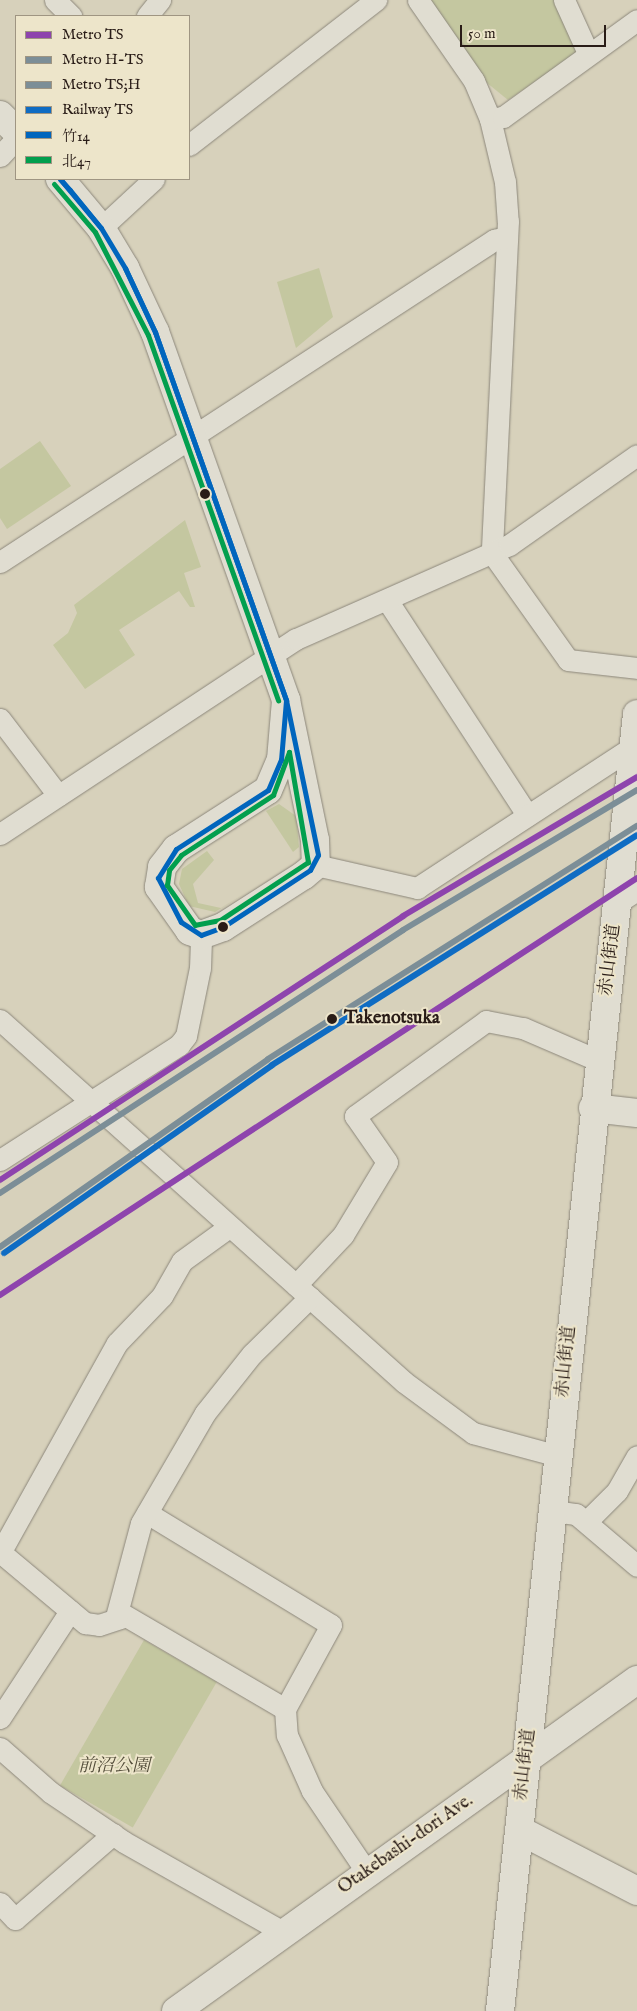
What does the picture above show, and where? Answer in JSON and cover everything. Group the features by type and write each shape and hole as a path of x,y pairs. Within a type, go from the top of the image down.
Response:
{"street":[{"path":"55,0 71,15"},
{"path":"148,15 160,0"},
{"path":"191,138 376,0"},
{"path":"418,0 453,45 490,119 505,182 507,236 492,553 568,660 637,668"},
{"path":"564,0 588,53"},
{"path":"490,119 503,117 588,53 637,20"},
{"path":"0,115 15,131"},
{"path":"0,156 15,140"},
{"path":"61,180 101,228 143,303 194,435 286,700 310,810 316,865"},
{"path":"101,228 153,180"},
{"path":"0,562 494,240 507,236"},
{"path":"0,834 270,654 492,553 637,455"},
{"path":"387,600 526,815"},
{"path":"201,935 181,922 163,895 158,878 162,867 176,850 268,790 281,760 286,700"},
{"name":"赤山街道","path":"500,2011 554,1511 597,1060 627,896 637,714"},
{"path":"0,719 58,795"},
{"path":"201,935 223,928 316,865 417,888 636,744"},
{"path":"268,790 310,810"},
{"path":"0,1160 179,1045 186,1036 200,968 201,935"},
{"path":"0,1020 404,1382 473,1433 558,1456"},
{"path":"116,1617 147,1513 205,1413 303,1291 343,1235 387,1162 355,1116 486,1021 523,1028 597,1060"},
{"path":"593,1108 637,1113"},
{"path":"229,1227 182,1261 162,1296 117,1343 0,1552 85,1623 99,1625 116,1617 126,1616 285,1710"},
{"path":"587,1521 617,1491 637,1456"},
{"path":"554,1511 576,1514 587,1521 637,1566"},
{"path":"147,1513 331,1625 285,1710 287,1735 312,1791 366,1871"},
{"path":"0,1718 70,1611"},
{"name":"Otakebashi-dori Ave.","path":"176,2011 285,1933 366,1871 637,1680"},
{"path":"0,1748 50,1792 113,1834 285,1933"},
{"path":"519,1830 637,1891"},
{"path":"0,1904 15,1919 113,1834"}],"green space":[{"path":"431,0 558,0 577,44 576,54 508,100 481,78"},
{"path":"319,268 333,317 296,348 277,282"},
{"path":"40,441 71,486 7,529 0,518 0,469"},
{"path":"185,520 201,567 184,573 195,607 190,607 179,591 119,630 135,655 85,689 53,645 68,633 77,613 74,605"},
{"path":"279,804 296,816 299,847 293,852 266,811"},
{"path":"207,851 214,860 193,884 198,903 221,908 254,888 215,912 189,906 179,884 182,869"},
{"name":"前沼公園","path":"144,1640 217,1682 133,1827 60,1785"}],"metro line":[{"name":"TS","path":"0,1180 403,916 637,777"},
{"name":"TS;H","path":"0,1193 403,930 637,790"},
{"name":"H-TS","path":"0,1247 268,1059 637,826"},
{"name":"TS","path":"0,1295 637,878"}],"rail line":[{"name":"TS","path":"4,1253 272,1065 637,835"}],"transit line":[{"name":"竹14","path":"61,180 101,228 61,180"},
{"name":"北47","path":"54,184 95,232 148,335 278,701"},
{"name":"竹14","path":"101,228 125,268"},
{"name":"竹14","path":"125,268 155,332"},
{"name":"竹14","path":"125,268 155,332"},
{"name":"竹14","path":"155,332 286,700"},
{"name":"竹14","path":"155,332 286,700"},
{"name":"竹14","path":"286,700 318,855 310,870 223,927 201,935 181,922 158,878 176,849 268,790 281,760 286,700"},
{"name":"北47","path":"289,752 308,862 220,920 195,925 167,885 169,870 181,855 273,795 289,752"}],"place":[{"name":"Takenotsuka","path":"332,1019"}]}
